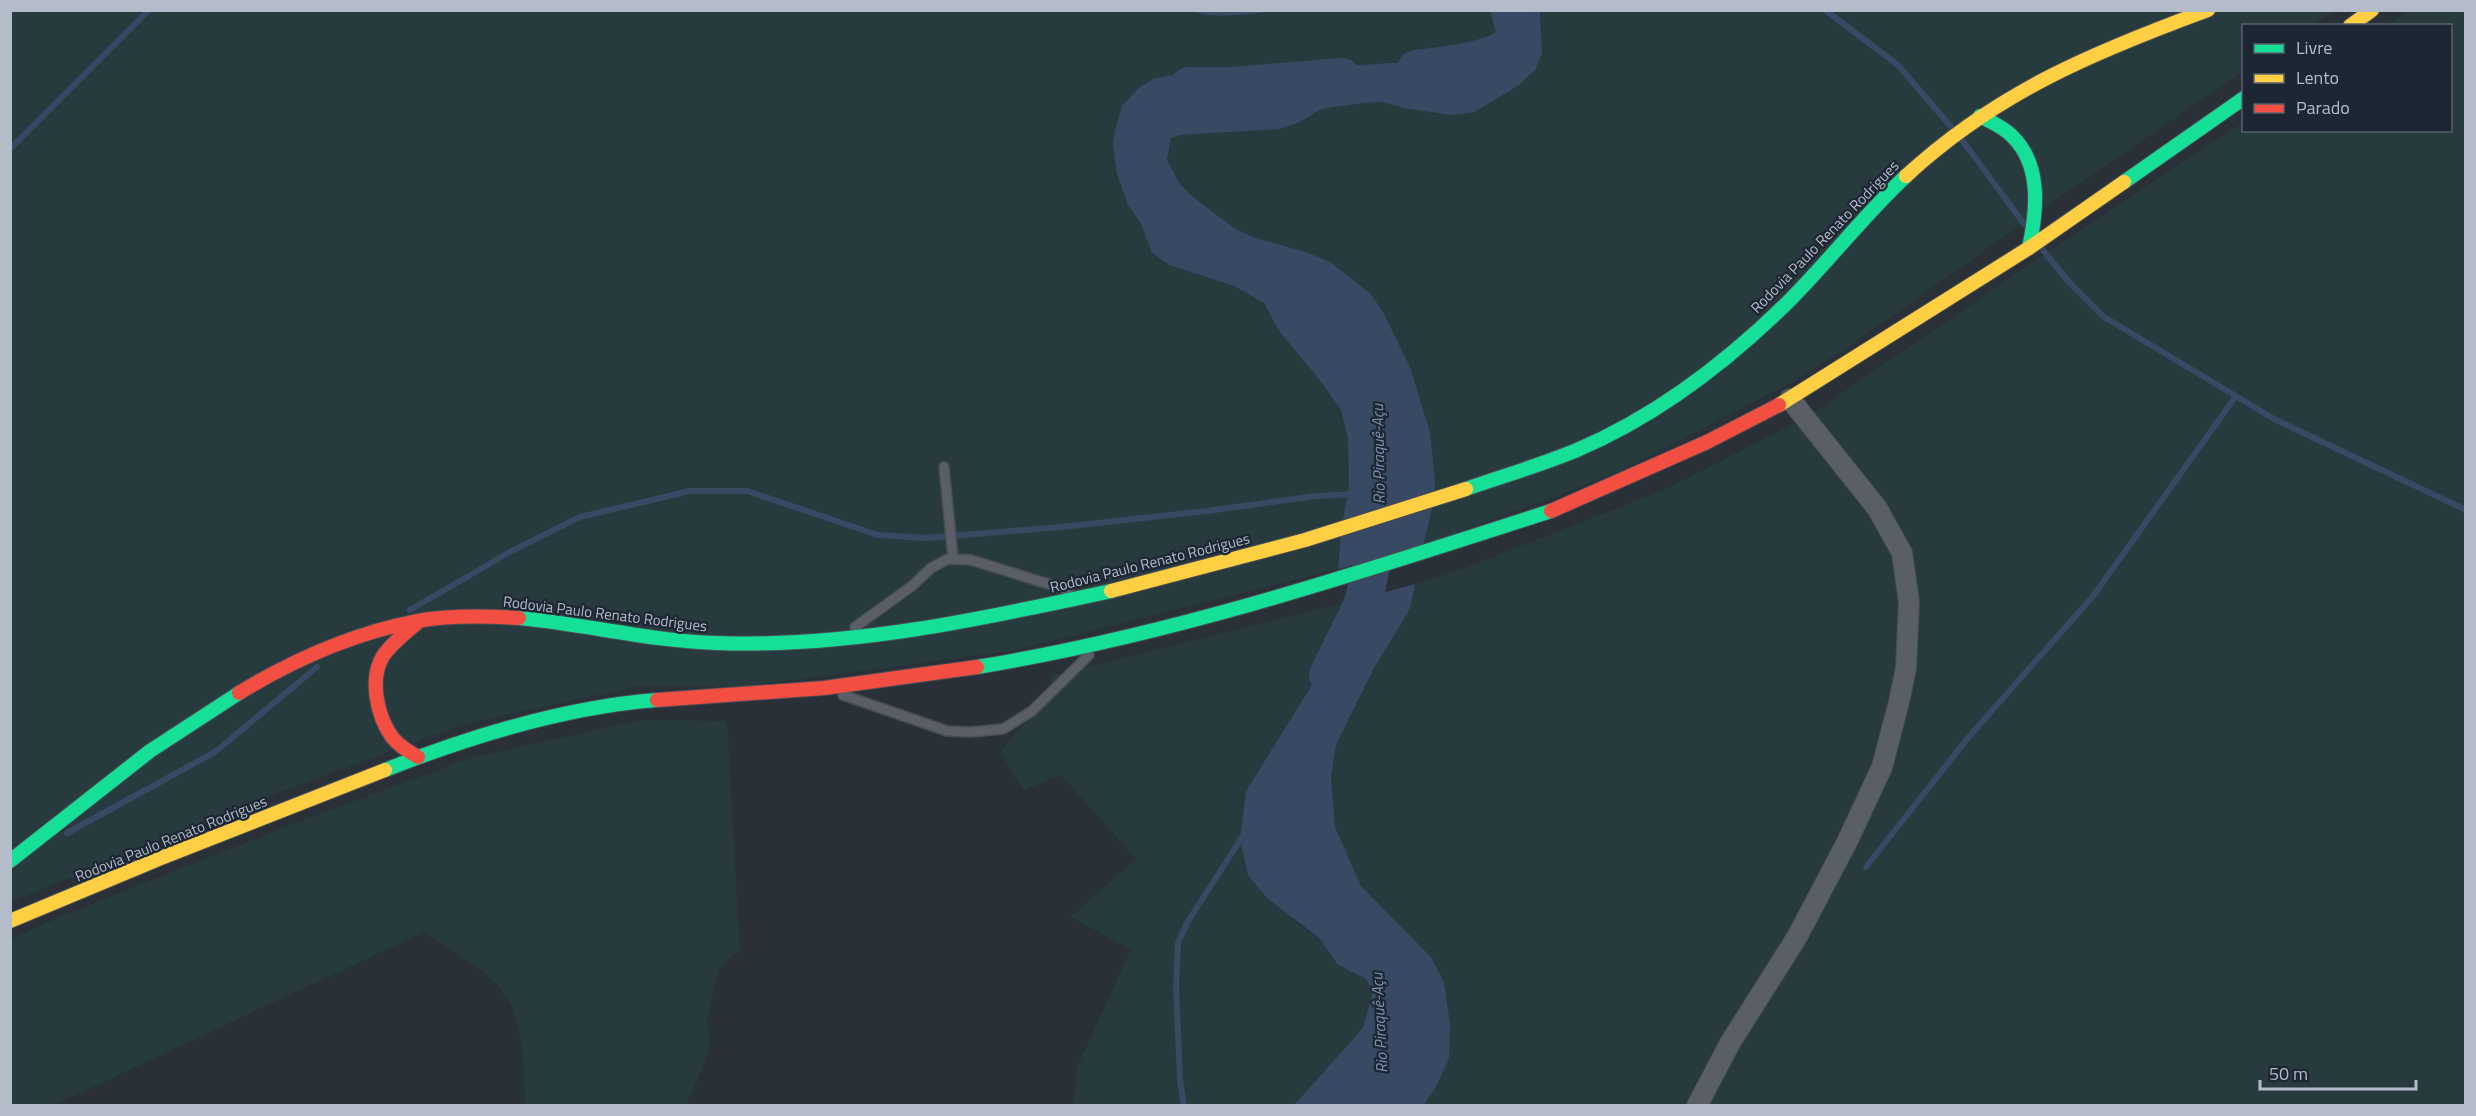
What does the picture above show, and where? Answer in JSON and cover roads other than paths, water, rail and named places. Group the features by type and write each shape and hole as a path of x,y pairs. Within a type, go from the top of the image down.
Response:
{"main road":[{"name":"Rodovia Paulo Renato Rodrigues","path":"10,861 102,786 219,704 284,669 345,642 419,621 503,617 646,638 721,644 788,643 838,639 994,617 1091,597 1324,535 1543,462 1610,435 1696,383 1750,337 1815,275 1886,195 1939,147 1980,116 2072,64 2114,45 2208,10"},
{"path":"2353,24 2372,10"},
{"name":"Rodovia Paulo Renato Rodrigues","path":"10,921 161,858 418,758 503,729 582,711 636,702 824,688 1014,661 1100,644 1323,585 1558,509 1627,480 1790,399 2029,248 2242,99"},
{"path":"1980,116 2003,128 2023,148 2034,182 2036,204 2034,229 2029,248"},
{"path":"418,758 392,737 381,711 377,682 382,658 419,621"}],"street":[{"path":"1697,1106 1730,1043 1797,937 1848,843 1882,766 1906,668 1909,602 1902,553 1877,508 1790,399"}],"lane":[{"path":"944,467 953,558"},
{"path":"838,639 874,614 931,568 953,558 971,560 1091,597"},
{"path":"824,688 947,731 1003,729 1032,711 1100,644"}],"water":[{"path":"1194,11 1272,11 1221,16"},
{"path":"1496,11 1540,11 1542,54 1535,70 1519,85 1475,112 1451,115 1381,102 1363,103 1321,109 1300,122 1279,129 1180,135 1171,138 1167,160 1180,184 1193,197 1234,228 1253,237 1309,253 1330,262 1370,293 1382,310 1410,367 1430,432 1435,482 1434,501 1423,546 1338,569 1341,531 1349,485 1348,439 1341,410 1279,331 1264,303 1234,286 1169,265 1152,253 1141,224 1128,205 1117,174 1113,144 1115,130 1122,106 1139,88 1155,78 1178,74 1203,75 1249,90 1265,90 1281,87 1310,73 1336,67 1389,63 1471,62 1482,59 1495,48 1503,29"},
{"path":"1415,584 1410,609 1373,670 1336,745 1331,777 1335,827 1361,886 1431,957 1444,983 1450,1024 1449,1058 1436,1087 1424,1105 1294,1105 1363,1028 1373,991 1366,979 1338,965 1319,938 1267,898 1248,875 1240,839 1246,791 1318,675 1352,628 1368,597"}],"waterway":[{"path":"10,149 149,10"},
{"name":"Rio Piraquê-Açu","path":"1416,69 1456,64 1489,56 1502,50 1511,43 1515,34 1510,10"},
{"path":"1825,10 1898,65 1952,128"},
{"name":"Rio Piraquê-Açu","path":"1189,86 1231,86 1342,77"},
{"path":"1962,140 2024,224"},
{"path":"2042,249 2068,281 2104,317 2274,419 2466,510"},
{"path":"1866,867 1967,739 2094,595 2236,396"},
{"path":"410,610 508,553 580,517 690,491 747,491 878,535 925,538 1061,527 1316,496 1356,494"},
{"name":"Rio Piraquê-Açu","path":"1328,675 1363,604 1377,538"},
{"path":"67,833 215,752 317,667"},
{"path":"1184,1106 1180,1080 1176,987 1178,943 1187,923 1244,834"}]}
